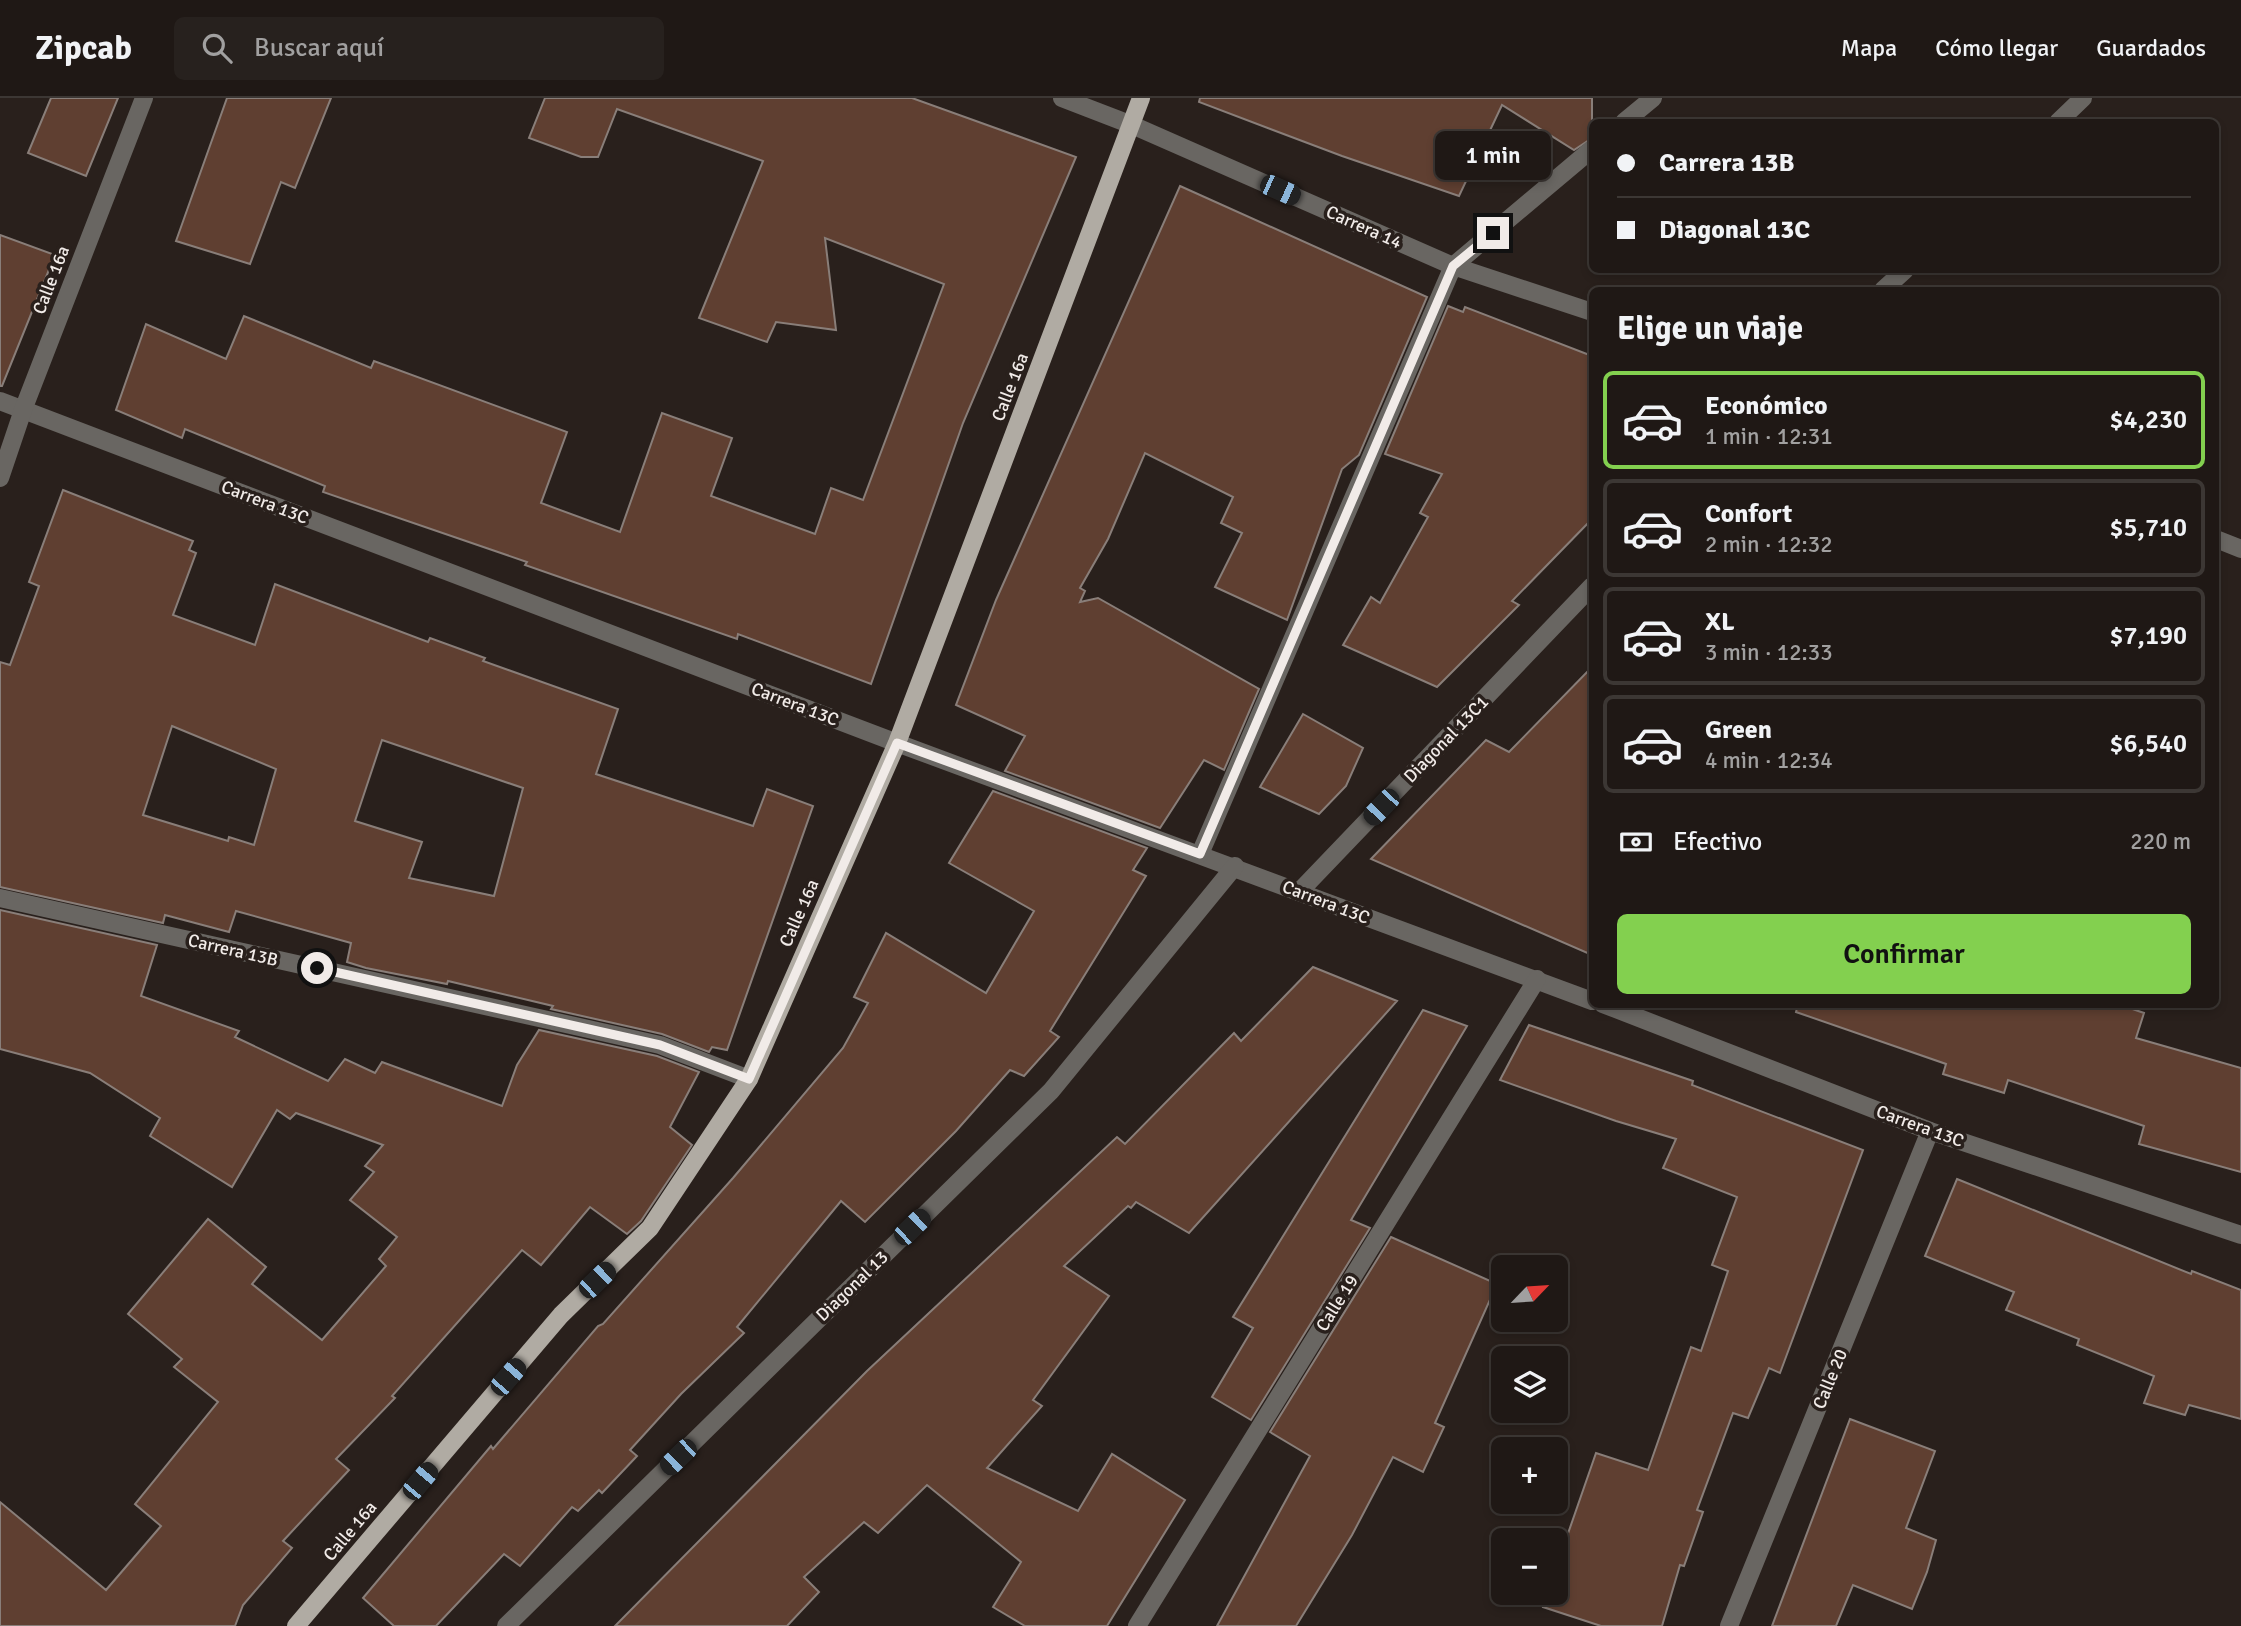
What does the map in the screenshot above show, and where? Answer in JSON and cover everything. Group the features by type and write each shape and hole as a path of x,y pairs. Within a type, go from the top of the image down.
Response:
{"main road":[{"name":"Calle 16a","path":"296,1626 561,1315 650,1228 749,1079 897,743 1142,98"}],"street":[{"name":"Calle 16a","path":"0,478 23,410 144,98"},
{"name":"Carrera 14","path":"1062,98 1132,125 1453,266 1589,311"},
{"path":"1627,119 1653,98"},
{"path":"2061,119 2084,98"},
{"path":"1200,854 1453,266 1589,152"},
{"path":"1886,287 1902,273"},
{"name":"Carrera 13C","path":"0,401 897,743 1235,866 1589,1000"},
{"path":"2219,540 2241,549"},
{"name":"Diagonal 13C1","path":"1299,892 1589,589"},
{"name":"Diagonal 13","path":"506,1626 1051,1091 1235,866"},
{"name":"Carrera 13B","path":"0,898 660,1045 749,1079"},
{"name":"Calle 19","path":"1137,1626 1537,979"},
{"name":"Carrera 13C","path":"1613,1008 1930,1131 2241,1235"},
{"name":"Calle 20","path":"1729,1626 1930,1131"}],"building":[{"path":"51,98 118,98 86,176 28,153"},
{"path":"227,98 331,98 295,188 281,182 250,264 176,241"},
{"path":"545,98 912,98 1076,157 963,423 871,684 738,634 737,639 525,565 527,562 323,492 325,486 185,429 182,438 116,410 146,324 226,359 244,316 371,368 374,361 567,432 541,503 620,532 662,413 732,438 711,496 815,534 831,488 863,500 944,284 825,238 836,330 776,322 767,342 699,318 763,161 617,109 598,157 581,157 529,138"},
{"path":"1200,98 1592,98 1592,119 1589,119 1589,140 1574,150 1502,105 1459,196 1342,156 1199,102"},
{"path":"1180,186 1427,297 1359,455 1342,469 1287,620 1215,587 1242,533 1221,523 1233,497 1145,453 1108,539 1080,588 1085,591 1080,602 1098,598 1259,689 1224,770 1204,760 1160,828 1005,771 1025,736 956,705 996,600"},
{"path":"0,235 55,255 2,386 0,386"},
{"path":"1448,306 1463,312 1465,307 1589,355 1589,522 1512,601 1519,605 1437,687 1343,645 1371,597 1380,603 1428,517 1420,513 1442,474 1385,454"},
{"path":"63,490 193,541 189,550 196,553 173,615 255,645 275,584 428,642 430,638 485,658 483,661 618,709 596,774 753,826 767,789 813,806 727,1050 712,1047 709,1052 662,1034 551,1009 553,1006 448,981 447,984 366,968 347,962 351,943 236,911 229,932 165,915 163,923 0,887 0,662 10,665 39,586 29,582","holes":["172,726 276,769 254,845 229,837 228,841 143,815","382,740 523,788 494,896 409,878 422,842 355,821"]},
{"path":"1589,670 1589,954 1371,859 1486,740 1509,752"},
{"path":"1303,714 1363,748 1346,786 1319,814 1260,787"},
{"path":"993,791 1147,848 1133,870 1146,876 1050,1031 1059,1037 1024,1076 1010,1070 956,1131 865,1222 841,1201 737,1327 744,1333 681,1394 630,1450 637,1456 602,1493 599,1490 578,1511 572,1507 520,1566 504,1554 436,1626 394,1626 363,1598 491,1446 493,1449 598,1326 603,1324 733,1178 843,1048 868,1003 854,997 886,933 986,993 1034,911 949,863"},
{"path":"0,910 157,945 141,996 239,1031 235,1037 328,1081 345,1059 375,1073 382,1062 502,1106 517,1065 539,1030 657,1056 699,1072 670,1127 692,1145 641,1221 627,1234 590,1207 541,1265 522,1250 392,1396 395,1398 336,1459 349,1470 283,1541 292,1548 243,1605 235,1626 0,1626 0,1502 106,1590 161,1526 135,1504 218,1402 174,1367 182,1359 128,1314 208,1219 266,1267 252,1284 322,1340 386,1266 379,1259 397,1237 350,1200 374,1172 365,1166 383,1145 296,1113 290,1119 277,1110 232,1187 150,1136 160,1118 90,1073 0,1049"},
{"path":"1313,967 1397,1001 1189,1233 1136,1202 1131,1208 1128,1206 1064,1266 1109,1296 1033,1400 1042,1406 987,1468 1078,1511 1112,1454 1185,1500 1107,1626 1025,1626 993,1607 1021,1562 927,1485 878,1533 864,1522 804,1577 819,1592 787,1626 615,1626 867,1371 1117,1137 1125,1144 1234,1033 1241,1041"},
{"path":"1797,1008 2130,1008 2144,1013 2136,1038 2241,1068 2241,1172 2139,1144 2144,1126 2008,1080 2004,1093 1943,1074 1946,1064 1796,1012"},
{"path":"1423,1010 1467,1026 1351,1220 1370,1228 1251,1420 1212,1397 1253,1328 1233,1317"},
{"path":"1529,1025 1693,1081 1692,1085 1863,1150 1780,1373 1769,1368 1748,1418 1733,1413 1697,1510 1703,1512 1684,1566 1680,1565 1662,1626 1601,1626 1543,1607 1568,1605 1568,1534 1596,1453 1648,1470 1691,1347 1701,1351 1728,1271 1712,1265 1737,1197 1663,1168 1676,1139 1500,1080"},
{"path":"1957,1179 2191,1274 2192,1271 2241,1290 2241,1419 2189,1405 2185,1415 2144,1403 2154,1376 2077,1345 2079,1339 2006,1310 2014,1292 1925,1256"},
{"path":"1391,1237 1491,1281 1491,1297 1435,1423 1444,1427 1423,1472 1393,1457 1352,1535 1296,1626 1217,1626 1310,1456 1270,1432"},
{"path":"1850,1419 1935,1451 1906,1528 1936,1540 1927,1572 1912,1609 1853,1585 1836,1626 1772,1626"}],"route":[{"path":"317,968 660,1045 749,1079 897,743 1200,854 1453,266 1493,233"}]}
